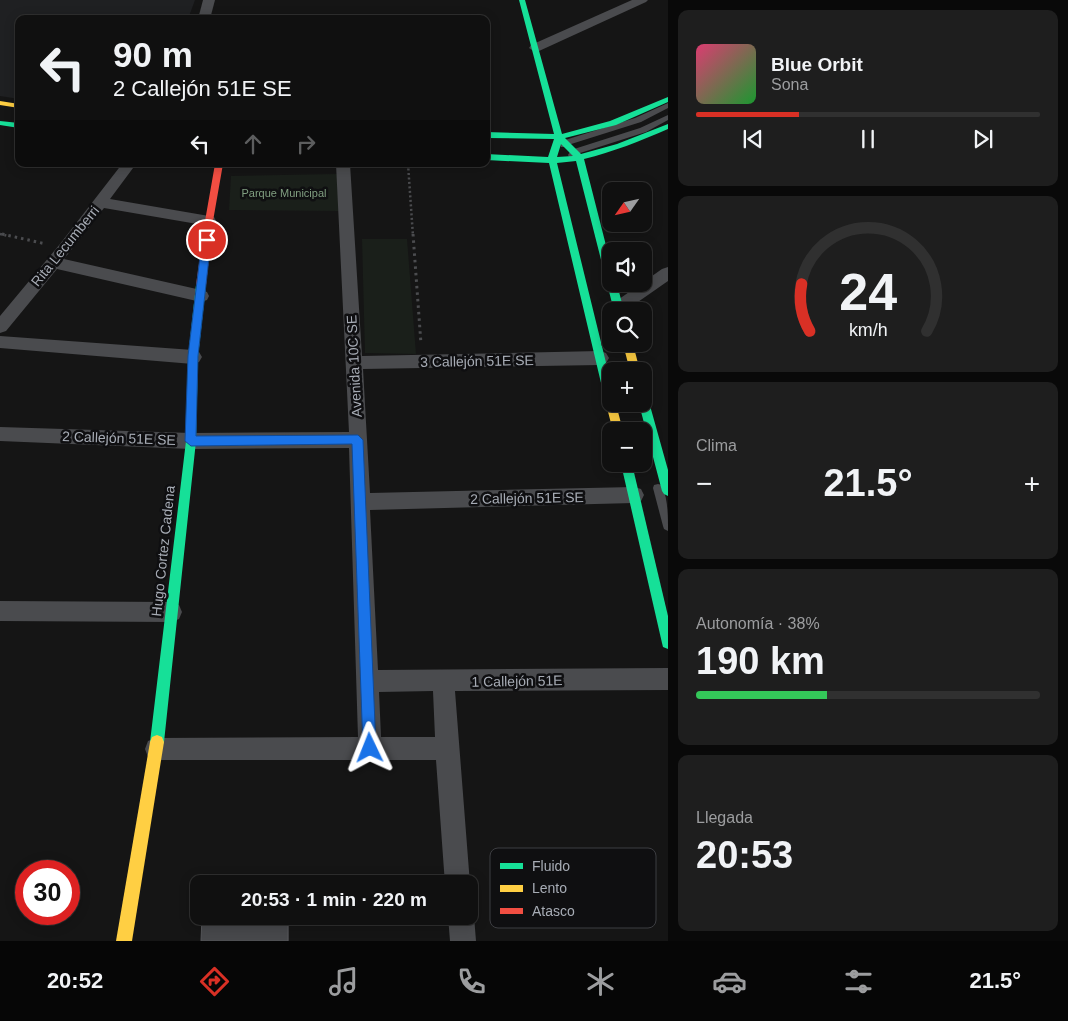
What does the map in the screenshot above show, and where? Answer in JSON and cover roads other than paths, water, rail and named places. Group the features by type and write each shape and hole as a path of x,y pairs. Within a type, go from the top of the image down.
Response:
{"street":[{"path":"205,15 209,0"},
{"path":"522,0 562,140 574,156 602,250"},
{"path":"535,48 642,0"},
{"path":"490,135 562,140 613,123 668,99"},
{"path":"0,103 15,105"},
{"path":"0,122 15,125"},
{"path":"490,157 554,159 574,156 607,150 668,126"},
{"path":"562,140 554,159 602,366"},
{"name":"Rita Lecumberri","path":"0,327 65,248 127,167"},
{"name":"Hugo Cortez Cadena","path":"124,941 156,748 191,441 193,356 209,221 218,167"},
{"name":"Avenida 10C SE","path":"343,167 358,440 370,748"},
{"path":"100,202 209,221"},
{"path":"52,262 201,296"},
{"path":"628,302 668,273"},
{"path":"0,342 193,356"},
{"name":"3 Callejón 51E SE","path":"353,363 600,358"},
{"path":"647,412 668,491"},
{"name":"2 Callejón 51E SE","path":"0,434 191,441 358,440"},
{"path":"628,472 668,642"},
{"name":"2 Callejón 51E SE","path":"359,502 634,495"},
{"path":"0,611 172,612"},
{"name":"1 Callejón 51E","path":"367,681 444,682 668,679"},
{"path":"444,682 446,748 457,875"},
{"path":"156,748 446,748"},
{"path":"462,925 463,941"}],"lane":[{"path":"562,140 638,120 668,105"},
{"path":"614,302 574,156 642,130 668,117"},
{"path":"554,159 608,362"},
{"path":"652,466 668,526"},
{"path":"636,472 668,598"}],"park label":[{"name":"Parque Municipal","path":"284,193"}]}
